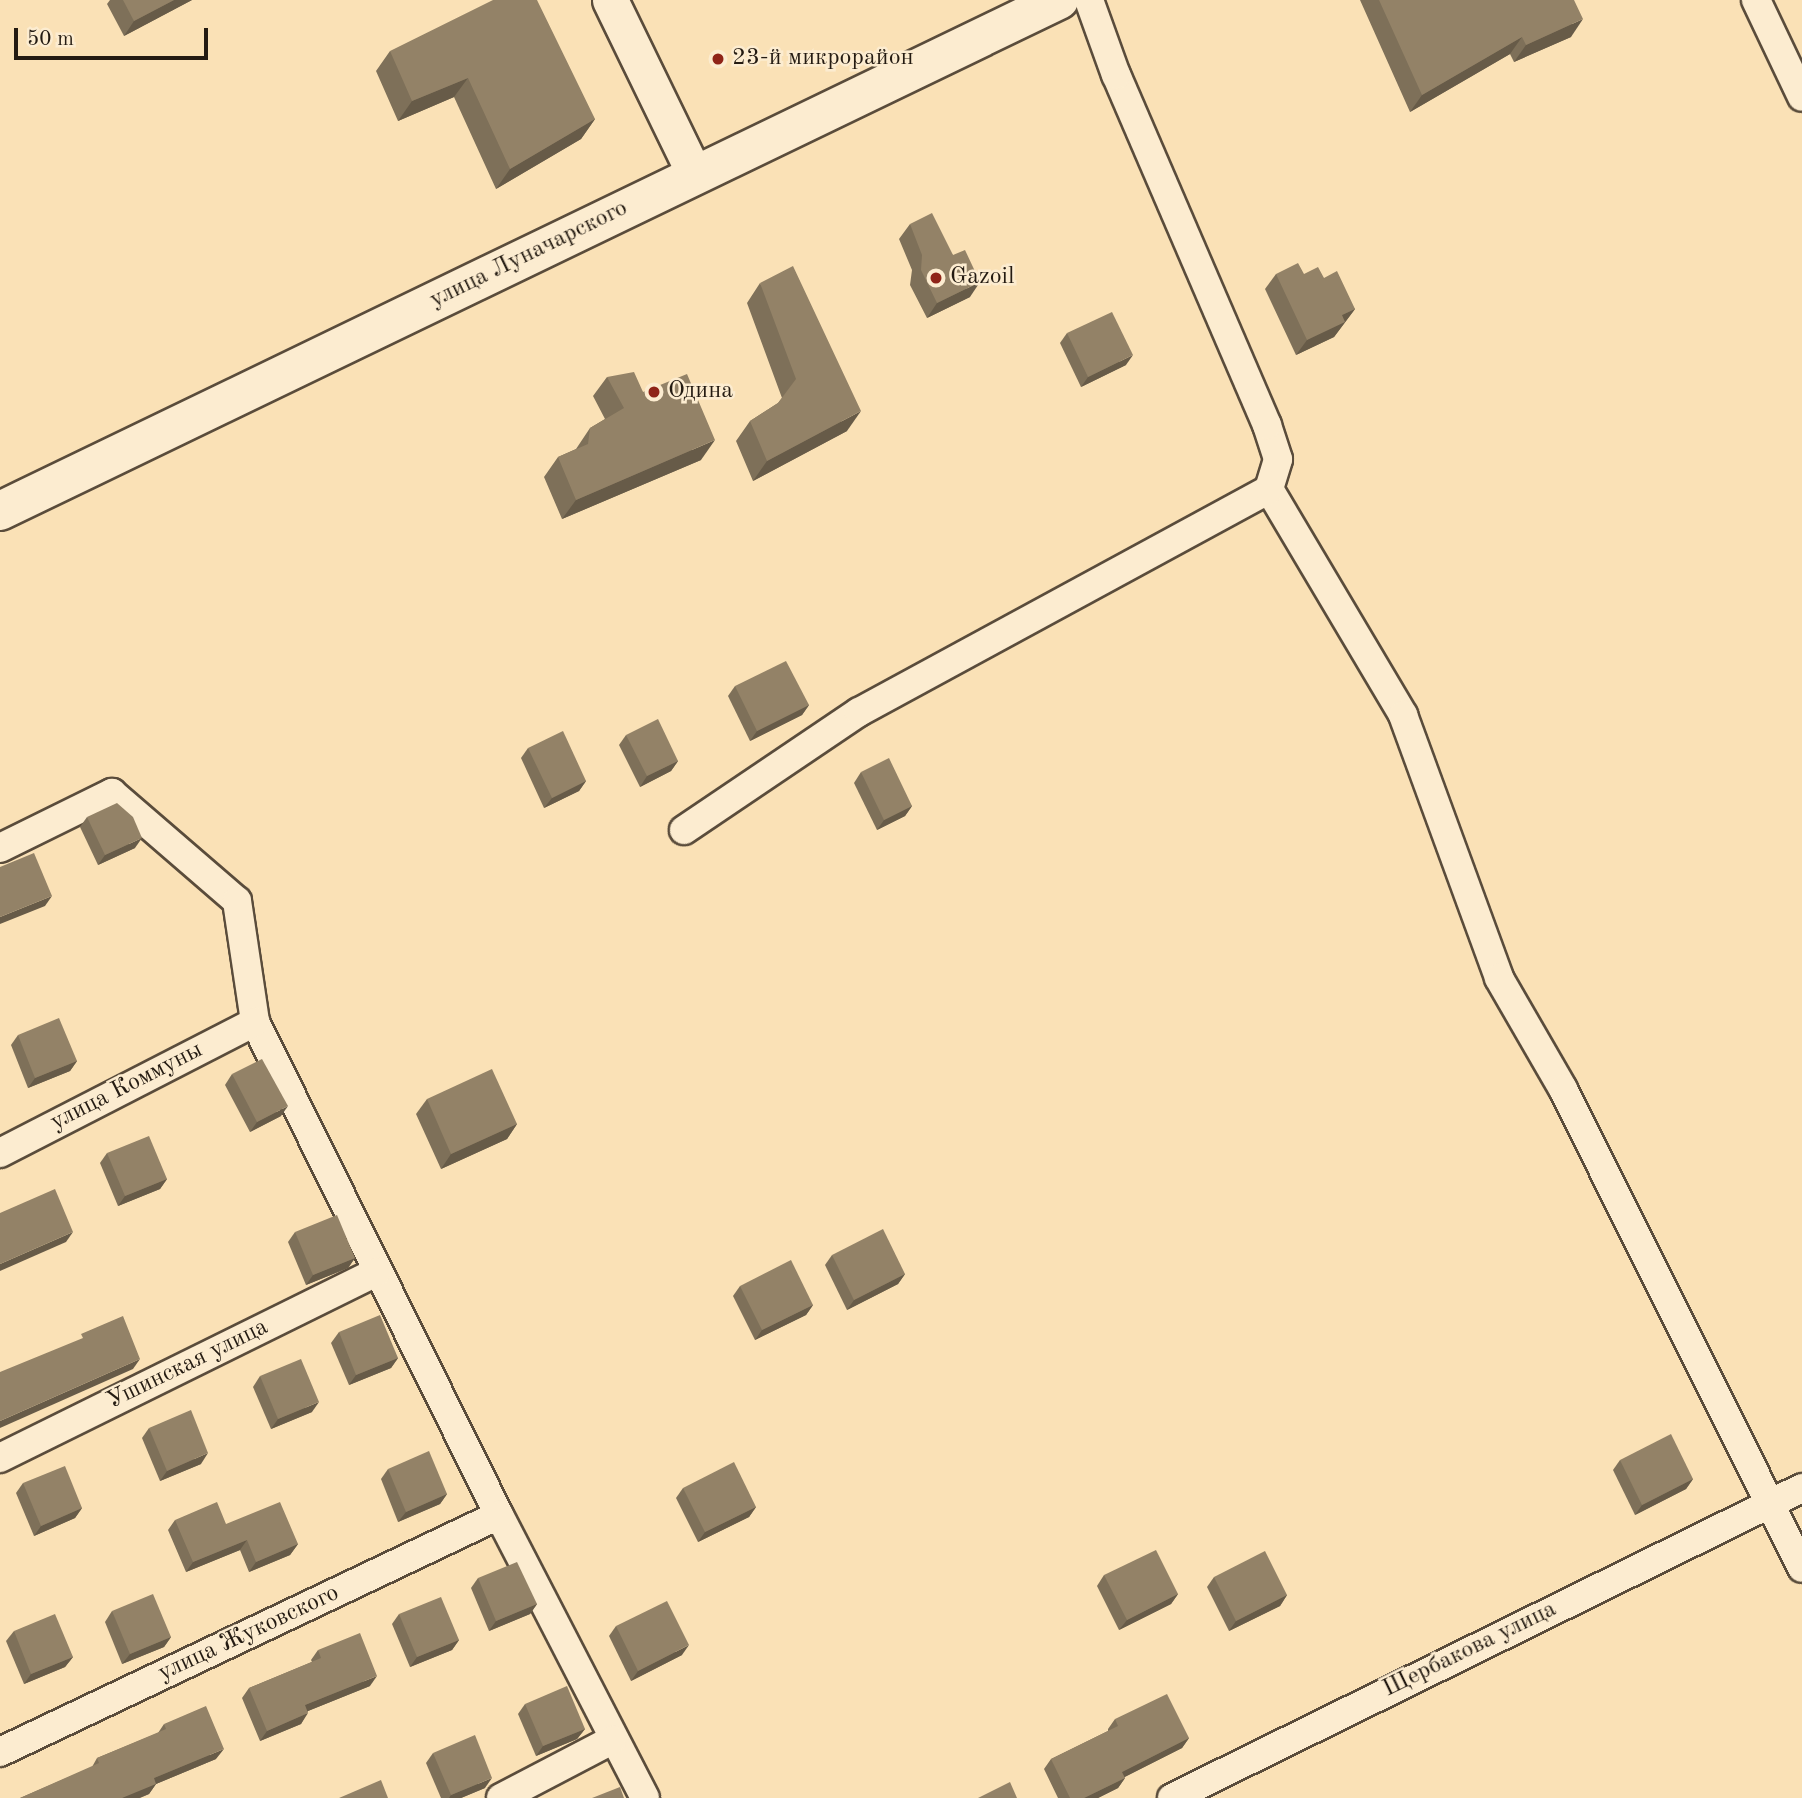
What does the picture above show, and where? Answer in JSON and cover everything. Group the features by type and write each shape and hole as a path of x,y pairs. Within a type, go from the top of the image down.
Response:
{"main road":[{"name":"улица Луначарского","path":"0,511 1059,0"}],"street":[{"path":"610,0 695,175"},
{"path":"684,830 859,712 1269,489 1278,459 1267,425 1116,75 1088,0"},
{"path":"1756,0 1802,97"},
{"path":"1269,489 1403,715 1499,978 1563,1089 1802,1568"},
{"path":"0,848 112,793 237,901 255,1021 377,1272 612,1740 645,1798"},
{"name":"улица Коммуны","path":"0,1153 255,1021"},
{"name":"Ушинская улица","path":"0,1458 377,1272"},
{"name":"Щербакова улица","path":"1172,1798 1767,1502 1802,1488"},
{"name":"улица Жуковского","path":"0,1752 499,1515"},
{"path":"500,1798 612,1740"}],"building":[{"path":"123,0 174,0 134,21"},
{"path":"493,0 537,0 595,119 510,169 468,78 412,101 390,51"},
{"path":"1379,0 1574,0 1583,19 1526,45 1522,37 1422,95"},
{"path":"932,213 953,255 965,250 980,282 937,303 921,270 922,255 910,224"},
{"path":"1298,263 1304,274 1318,267 1324,278 1337,271 1355,309 1342,315 1345,322 1307,340 1276,274"},
{"path":"793,266 861,411 767,461 750,421 778,403 796,379 760,283"},
{"path":"1112,312 1133,355 1088,377 1067,333"},
{"path":"634,372 643,392 687,374 715,440 576,500 558,457 588,444 590,428 624,408 607,377"},
{"path":"786,661 809,705 757,731 735,686"},
{"path":"658,719 678,761 647,776 626,735"},
{"path":"563,731 586,781 552,798 528,748"},
{"path":"889,758 912,806 884,820 861,772"},
{"path":"117,803 133,817 142,838 105,855 87,817"},
{"path":"34,853 52,896 0,917 0,867"},
{"path":"59,1018 77,1061 35,1078 18,1035"},
{"path":"262,1059 288,1106 257,1122 232,1074"},
{"path":"492,1069 517,1124 451,1154 427,1099"},
{"path":"149,1136 167,1179 125,1196 107,1153"},
{"path":"55,1189 73,1232 0,1264 0,1213"},
{"path":"337,1215 355,1258 313,1275 295,1232"},
{"path":"883,1229 905,1274 854,1300 832,1255"},
{"path":"791,1260 813,1305 762,1330 740,1286"},
{"path":"380,1315 398,1358 356,1375 339,1332"},
{"path":"123,1316 140,1359 0,1421 0,1372 83,1338 81,1334"},
{"path":"301,1359 319,1402 278,1419 260,1376"},
{"path":"191,1410 208,1453 167,1471 149,1428"},
{"path":"1671,1434 1693,1479 1642,1505 1620,1460"},
{"path":"429,1451 447,1494 406,1512 388,1469"},
{"path":"734,1462 756,1507 705,1532 683,1488"},
{"path":"65,1466 82,1508 41,1526 23,1483"},
{"path":"217,1502 226,1524 280,1502 298,1544 256,1562 247,1540 193,1562 175,1520"},
{"path":"1156,1550 1178,1594 1127,1620 1104,1575"},
{"path":"1265,1551 1287,1595 1236,1621 1214,1577"},
{"path":"517,1562 537,1604 496,1621 478,1578"},
{"path":"153,1594 171,1637 130,1654 112,1611"},
{"path":"441,1597 459,1640 417,1657 399,1614"},
{"path":"667,1601 689,1645 638,1671 616,1626"},
{"path":"55,1614 73,1657 31,1674 14,1631"},
{"path":"360,1633 377,1676 305,1705 308,1713 267,1731 249,1688 321,1658 318,1650"},
{"path":"567,1686 585,1729 543,1746 525,1704"},
{"path":"1167,1694 1189,1738 1122,1772 1125,1778 1084,1798 1070,1798 1051,1759 1118,1726 1115,1719"},
{"path":"206,1706 224,1749 154,1778 156,1784 122,1798 20,1798 99,1763 97,1758 166,1729 164,1724"},
{"path":"475,1735 492,1778 451,1795 433,1753"},
{"path":"381,1780 388,1798 339,1798"},
{"path":"1010,1782 1017,1798 978,1798"},
{"path":"620,1787 624,1798 592,1798"}],"place":[{"name":"23-й микрорайон","path":"718,59"},
{"name":"Gazoil","path":"936,278"},
{"name":"Одина","path":"654,392"}]}
